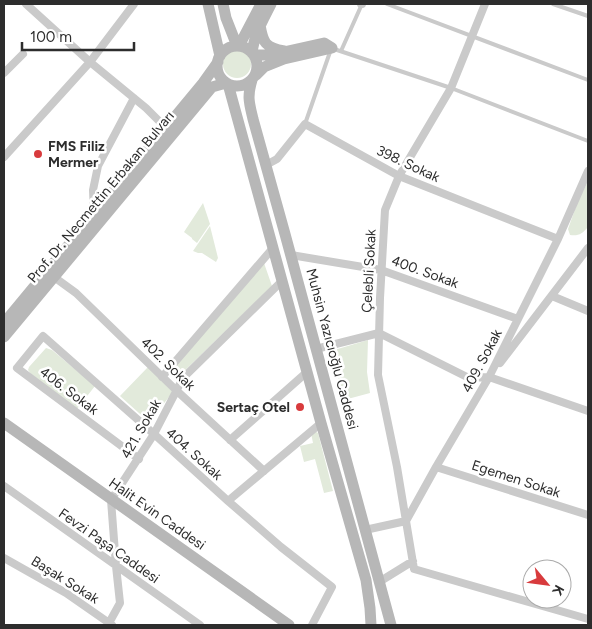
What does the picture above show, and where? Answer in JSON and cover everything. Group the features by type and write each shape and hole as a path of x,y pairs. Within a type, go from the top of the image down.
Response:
{"main road":[{"path":"208,4 219,59"},
{"path":"222,4 238,46"},
{"path":"253,54 253,44 261,4"},
{"path":"238,46 271,4"},
{"path":"226,18 236,22 257,22"},
{"path":"257,22 264,41 271,49 284,52"},
{"path":"253,54 270,55 324,43 337,49"},
{"path":"254,77 257,62 253,54 244,47 238,46 230,47 224,51 219,59 217,69 219,75 227,84 232,100 320,423 366,580 371,625"},
{"path":"227,84 234,86 247,84 264,67 284,59 337,49"},
{"name":"Prof. Dr. Necmettin Erbakan Bulvarı","path":"4,323 203,83 219,59"},
{"name":"Muhsin Yazıcıoğlu Caddesi","path":"254,77 248,93 249,102 391,625"},
{"name":"Prof. Dr. Necmettin Erbakan Bulvarı","path":"4,337 212,87 227,84"},
{"path":"202,99 212,89 218,88 228,92 232,100"},
{"name":"Halit Evin Caddesi","path":"5,425 289,625"}],"street":[{"path":"26,4 166,128"},
{"path":"4,157 90,62 134,4"},
{"name":"Çelebli Sokak","path":"413,561 397,467 378,374 385,210 399,176 451,88 485,4"},
{"path":"4,73 24,54"},
{"path":"94,214 93,190 98,166 134,98"},
{"path":"266,165 277,159 305,124"},
{"name":"398. Sokak","path":"305,124 399,176 558,239"},
{"name":"409. Sokak","path":"406,521 489,377 558,239 588,171"},
{"path":"162,376 273,248"},
{"path":"489,377 588,248"},
{"name":"400. Sokak","path":"291,255 381,270 518,319"},
{"name":"402. Sokak","path":"54,277 76,293 177,391 264,471"},
{"name":"421. Sokak","path":"111,500 154,434 183,378 282,281"},
{"path":"552,296 588,311"},
{"path":"316,349 379,333 470,378 489,377 588,411"},
{"name":"404. Sokak","path":"43,336 228,502 332,587 312,625"},
{"name":"406. Sokak","path":"43,336 17,368 139,459"},
{"path":"230,440 307,372"},
{"path":"228,502 320,423"},
{"name":"Egemen Sokak","path":"436,467 588,515"},
{"name":"Fevzi Paşa Caddesi","path":"4,486 200,625"},
{"path":"111,500 120,604 111,624"},
{"path":"365,530 406,521"},
{"name":"Başak Sokak","path":"4,558 66,593 111,624"},
{"path":"379,582 413,561 414,569 588,619"}],"lane":[{"path":"305,124 337,49 362,4"},
{"path":"387,4 588,80"},
{"path":"553,4 588,16"},
{"path":"337,49 451,88 588,141"}],"green space":[{"path":"237,50 247,54 251,64 247,74 237,78 227,74 223,64 227,54"},
{"path":"588,181 588,227 580,234 570,235 568,229 578,201"},
{"path":"203,203 210,224 197,243 184,232"},
{"path":"210,226 218,258 216,262 202,253 193,251"},
{"path":"264,263 272,286 177,378 170,372"},
{"path":"368,340 367,372 370,393 344,400 331,351"},
{"path":"46,348 52,350 95,386 77,409 28,370"},
{"path":"148,367 173,392 149,422 120,396"},
{"path":"315,431 318,433 333,491 324,493 315,459 304,462 300,446 313,443 311,433"}],"place":[{"name":"FMS Filiz Mermer","path":"38,154"},
{"name":"Sertaç Otel","path":"300,407"}]}
